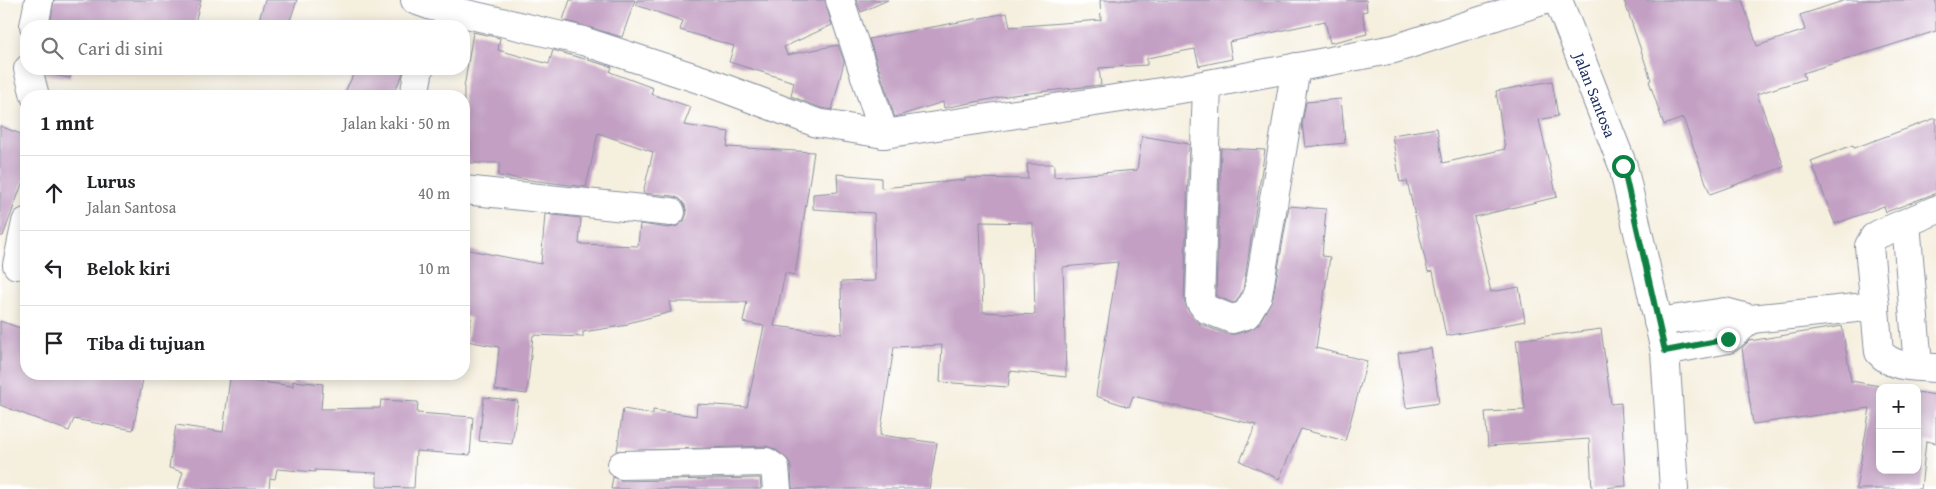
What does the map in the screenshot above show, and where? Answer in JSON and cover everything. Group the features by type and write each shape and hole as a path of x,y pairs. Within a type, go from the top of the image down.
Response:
{"street":[{"path":"35,20 39,0"},
{"path":"840,0 884,134"},
{"path":"425,11 583,41 705,81 817,123 884,134 1207,85 1394,49 1544,0"},
{"name":"Jalan Santosa","path":"1558,0 1623,166 1665,351 1674,489"},
{"path":"1207,85 1200,301 1206,309 1232,319 1246,315 1258,295 1296,68"},
{"path":"30,75 33,90"},
{"path":"415,90 418,75"},
{"path":"470,191 671,212"},
{"path":"1906,223 1927,367 1893,364 1879,352 1869,246 1874,237 1906,223 1936,210"},
{"path":"16,265 20,248"},
{"path":"1658,322 1725,312 1751,319 1875,306"},
{"path":"1665,351 1728,339 1751,319"},
{"path":"622,465 766,462 775,468 777,489"}],"building":[{"path":"54,0 201,0 196,20 51,20"},
{"path":"265,0 297,0 290,20 259,20"},
{"path":"570,0 635,0 622,37 563,20"},
{"path":"637,0 825,0 832,25 784,47 787,55 838,45 844,62 832,110 821,108 791,96 794,82 729,62 734,46 680,30 683,21 636,5"},
{"path":"856,0 888,0 861,12"},
{"path":"1100,0 1366,0 1367,11 1362,12 1367,34 1330,43 1325,21 1229,42 1232,59 1199,66 1195,49 1147,58 1147,65 1099,68 1101,85 1012,95 944,108 943,102 895,117 869,39 1007,13 1010,27 1101,20"},
{"path":"1624,0 1742,0 1757,46 1805,30 1800,15 1846,0 1936,0 1936,31 1803,73 1805,79 1757,94 1784,167 1710,194 1683,118 1664,125"},
{"path":"473,32 500,38 498,50 549,64 553,50 612,67 610,72 653,88 651,94 691,107 684,125 729,132 727,147 814,152 795,275 785,273 774,326 842,334 841,282 875,281 874,213 813,209 813,194 838,192 837,174 881,178 881,188 965,180 965,178 1028,179 1027,164 1054,164 1054,177 1137,170 1142,136 1189,144 1184,300 1188,310 1200,324 1226,334 1236,334 1250,330 1259,324 1273,298 1289,206 1326,209 1322,256 1330,257 1316,348 1367,361 1345,441 1301,429 1279,479 1240,461 1256,425 1133,396 1129,407 1096,396 1118,262 1063,267 1066,377 1010,371 1008,387 940,382 942,345 894,347 880,435 937,443 929,489 792,489 791,467 788,460 775,449 766,446 617,451 623,409 653,414 653,410 696,416 697,404 747,407 764,326 743,322 747,302 669,302 671,312 628,323 628,325 583,332 583,337 533,335 527,394 495,390 499,347 470,342 470,250 541,264 545,214 581,218 579,244 638,246 640,224 669,228 677,226 684,221 687,213 685,205 680,199 673,196 643,193 653,152 598,133 586,187 498,176 500,163 470,163 470,90 464,90 466,75 470,75 470,51","holes":["980,222 1033,223 1035,315 983,312"]},
{"path":"51,75 70,75 70,78"},
{"path":"353,75 402,75 395,90 346,90"},
{"path":"1552,81 1558,116 1539,120 1557,197 1474,217 1491,292 1519,287 1525,321 1446,336 1433,271 1428,272 1407,181 1400,182 1392,135 1437,128 1443,163 1505,149 1496,91"},
{"path":"1341,99 1345,143 1305,147 1302,123 1306,102"},
{"path":"1936,118 1936,193 1886,212 1884,206 1835,224 1811,161 1853,145 1854,148"},
{"path":"0,126 20,134 20,189 3,236 0,236"},
{"path":"1221,148 1265,150 1243,290 1236,302 1233,303 1216,296"},
{"path":"0,321 20,328 20,380 143,380 133,430 74,419 69,431 0,405"},
{"path":"1842,326 1851,381 1876,385 1876,474 1921,474 1921,393 1936,395 1936,443 1926,441 1921,489 1856,489 1870,408 1753,424 1742,348 1749,341"},
{"path":"1601,329 1611,404 1621,403 1626,486 1592,489 1589,439 1488,446 1485,412 1525,410 1516,340"},
{"path":"1431,348 1439,403 1406,408 1398,353"},
{"path":"230,380 246,380 293,386 293,381 323,384 321,409 380,408 381,400 418,402 417,413 473,417 470,455 416,451 414,488 377,487 377,473 277,469 275,479 270,478 269,489 178,489 183,472 169,468 176,425 223,432"},
{"path":"484,397 518,401 512,444 479,441"},
{"path":"613,477 622,481 760,478 761,489 611,489"}],"route":[{"path":"1623,166 1665,351 1728,339"}]}
